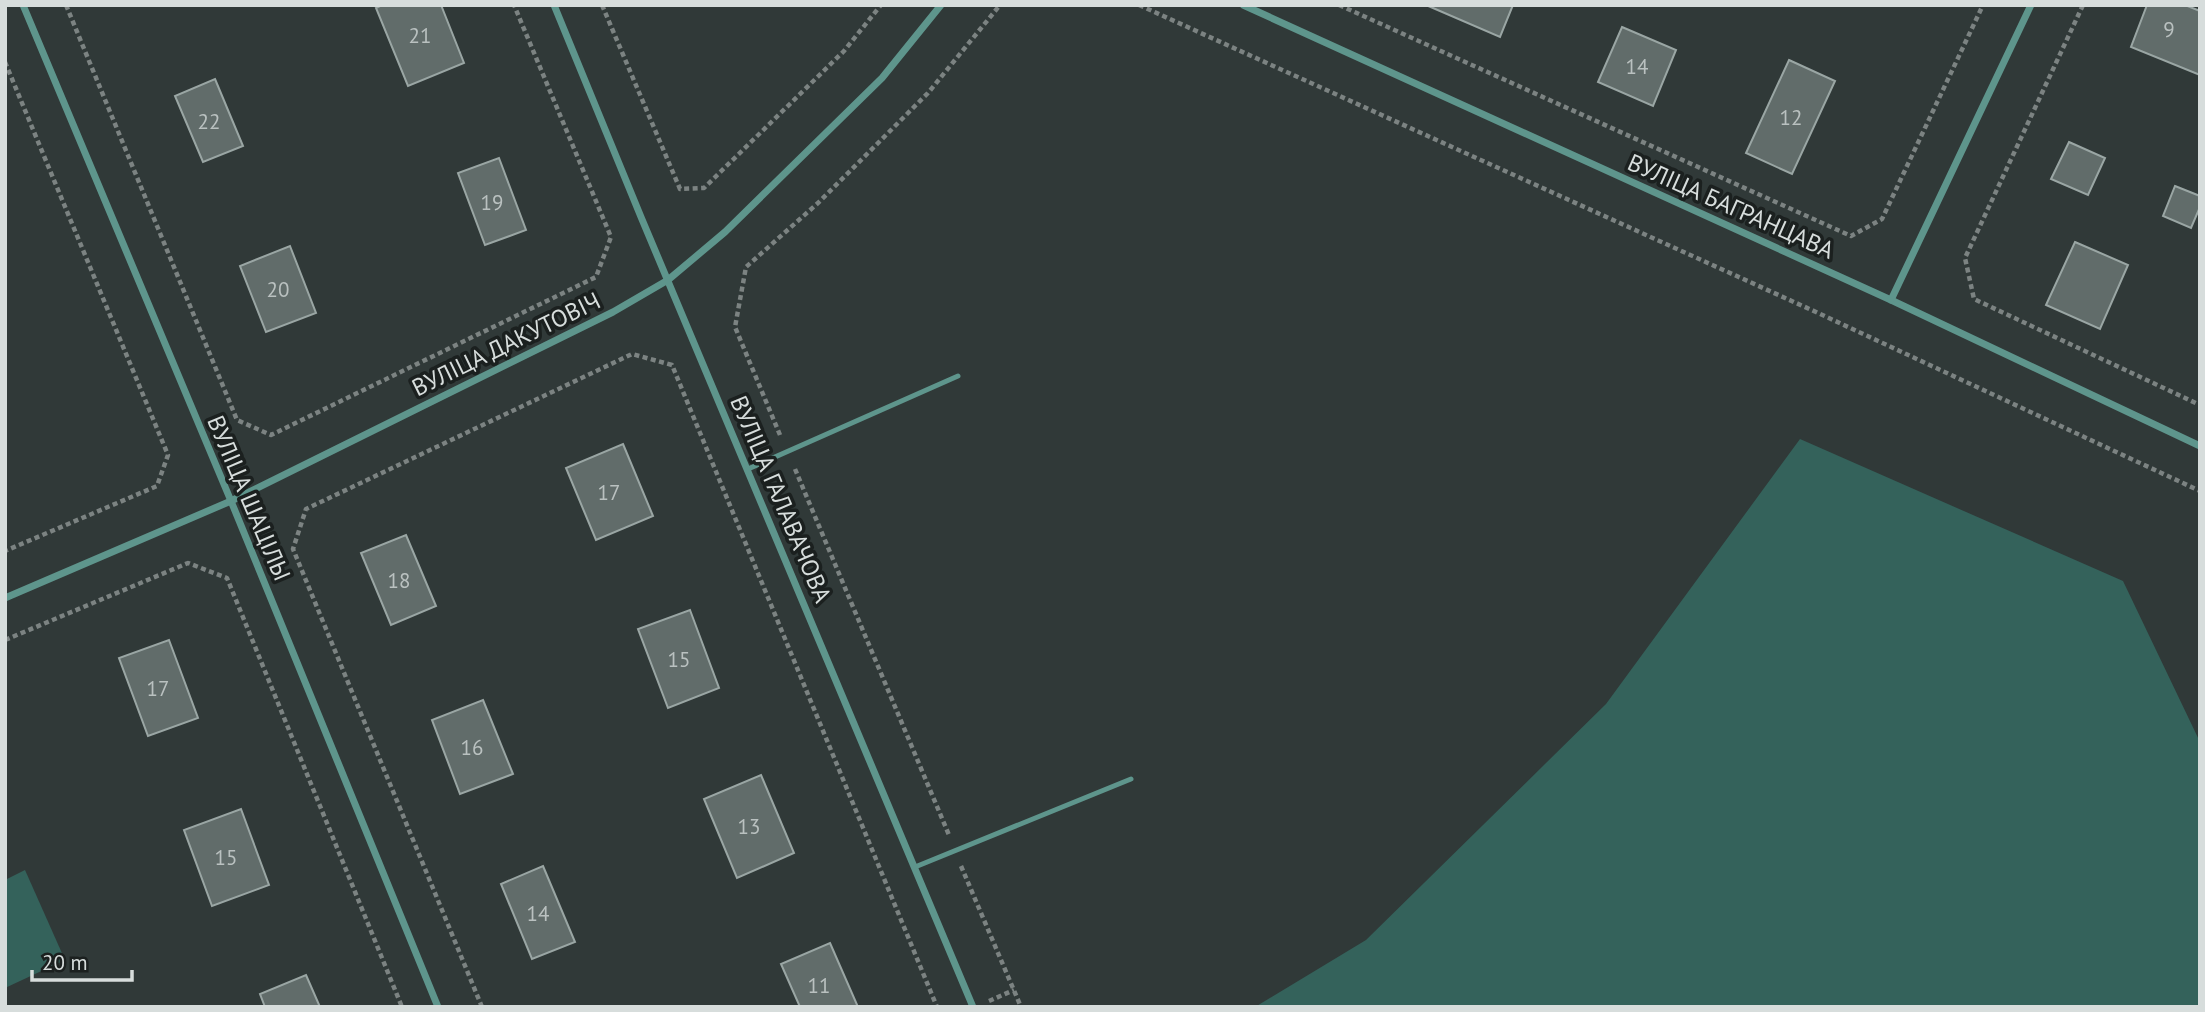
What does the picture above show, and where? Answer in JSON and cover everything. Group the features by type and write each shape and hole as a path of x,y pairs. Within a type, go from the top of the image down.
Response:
{"street":[{"name":"ВУЛІЦА ШАЦІЛЫ","path":"23,5 231,501 438,1007"},
{"name":"ВУЛІЦА ГАЛАВАЧОВА","path":"554,5 975,1007"},
{"name":"ВУЛІЦА ДАКУТОВІЧ","path":"5,598 231,501 613,312 668,280 725,232 882,78 941,5"},
{"name":"ВУЛІЦА БАГРАНЦАВА","path":"1243,5 1891,300 2200,446"},
{"path":"1891,300 2031,5"}],"lane":[{"path":"748,469 958,376"},
{"path":"915,867 1131,779"}],"path":[{"path":"66,5 237,420 271,435 596,276 611,237 514,5"},
{"path":"602,5 680,189 704,188 844,51 881,5"},
{"path":"1000,5 928,93 818,203 746,267 735,327 1021,1007"},
{"path":"1139,5 1816,312 2200,491"},
{"path":"1339,5 1851,236 1882,219 1983,5"},
{"path":"2083,5 1965,258 1974,299 2200,405"},
{"path":"5,62 168,455 157,486 5,551"},
{"path":"482,1007 293,549 306,509 632,354 672,365 937,1007"},
{"path":"5,640 188,563 226,578 402,1007"},
{"path":"975,1007 1014,990"}],"green space":[{"path":"1800,439 2123,581 2200,742 2200,1007 1255,1007 1366,940 1606,704"},
{"path":"25,870 65,960 5,988 5,880"}],"building":[{"path":"382,5 441,5 464,63 408,86 376,8"},
{"path":"1426,5 1513,5 1500,37"},
{"path":"2147,5 2185,5 2200,11 2200,75 2131,47"},
{"path":"1622,27 1676,50 1653,106 1598,82"},
{"path":"1789,60 1835,81 1792,174 1746,153"},
{"path":"215,79 243,146 203,162 175,96"},
{"path":"2069,142 2105,158 2088,195 2051,179"},
{"path":"499,158 526,230 485,245 458,173"},
{"path":"2175,186 2200,196 2200,207 2191,228 2163,216"},
{"path":"2075,242 2128,265 2100,329 2046,305"},
{"path":"290,246 316,313 266,332 240,266"},
{"path":"623,444 653,516 596,540 566,468"},
{"path":"406,535 436,606 391,625 361,553"},
{"path":"690,610 719,688 668,708 638,629"},
{"path":"169,640 198,718 148,736 119,658"},
{"path":"483,700 513,774 460,794 432,720"},
{"path":"761,775 794,853 737,878 704,799"},
{"path":"241,809 269,885 212,906 184,830"},
{"path":"543,866 575,942 532,959 501,884"},
{"path":"830,943 858,1007 800,1007 781,964"},
{"path":"306,975 320,1007 265,1007 260,994"}]}
